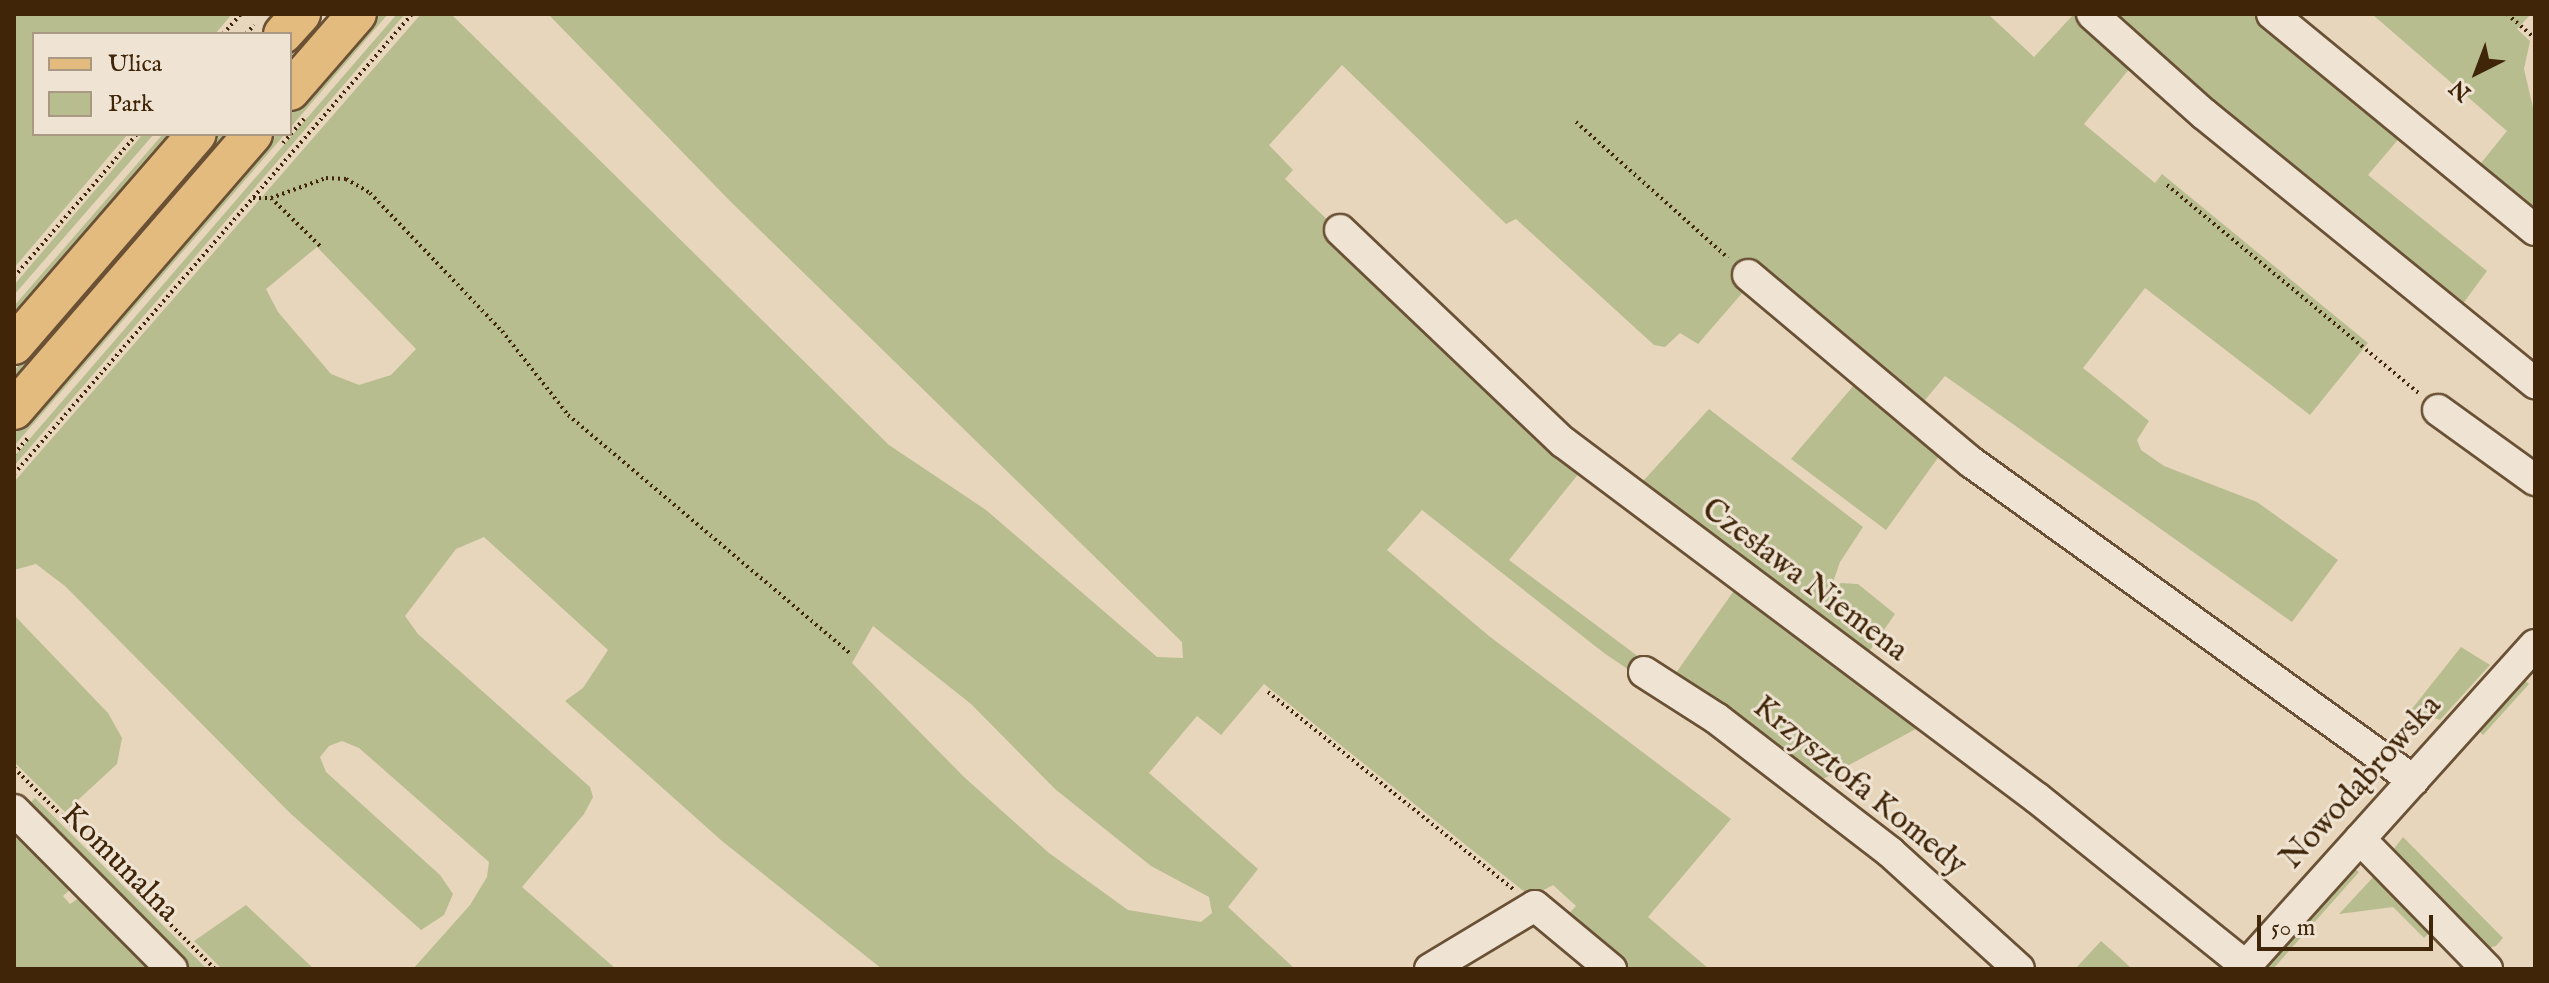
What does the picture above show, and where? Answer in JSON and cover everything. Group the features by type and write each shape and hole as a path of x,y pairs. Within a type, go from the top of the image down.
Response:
{"main road":[{"path":"285,32 301,14"},
{"path":"292,89 357,14"},
{"path":"14,345 195,136"},
{"path":"14,410 251,136"}],"street":[{"path":"2092,14 2204,114 2535,383"},
{"path":"2272,14 2535,230"},
{"name":"Czesława Niemena","path":"1340,230 1563,442 2037,798 2244,968"},
{"path":"1748,275 1971,462 2413,780"},
{"path":"2438,410 2535,480"},
{"name":"Nowodąbrowska","path":"2244,968 2413,780 2530,660"},
{"name":"Krzysztofa Komedy","path":"1644,672 1716,718 1890,852 2019,969"},
{"name":"Komunalna","path":"14,810 172,969"},
{"path":"2360,839 2487,969"},
{"path":"1430,969 1535,906 1611,969"}],"path":[{"path":"225,32 241,14"},
{"path":"14,474 412,14"},
{"path":"2507,14 2535,38"},
{"path":"1576,122 1748,275"},
{"path":"14,277 135,136"},
{"path":"253,198 271,198 326,178 346,179 370,193 502,331 568,415 850,653"},
{"path":"2167,185 2438,410"},
{"path":"271,198 320,246"},
{"path":"1268,692 1535,906"},
{"path":"14,768 215,969"}],"green space":[{"path":"14,14 232,14 217,32 32,32 32,136 126,136 14,268"},
{"path":"376,14 388,14 292,126 292,110"},
{"path":"397,14 405,14 14,466 14,457"},
{"path":"421,14 451,14 889,445 986,510 1157,657 1183,658 1182,642 729,200 548,14 1988,14 2034,57 2074,14 2086,14 2135,62 2084,124 2155,183 2162,174 2368,343 2310,415 2145,288 2083,368 2149,421 2137,440 2141,450 2164,466 2257,502 2338,560 2292,622 1945,376 1915,412 1750,284 1698,344 1680,333 1665,347 1654,345 1516,219 1506,224 1342,65 1269,145 1293,170 1285,179 1584,467 1509,560 1647,663 1638,676 1604,653 1422,510 1387,550 1489,636 1731,819 1648,917 1709,969 1621,969 1565,918 1576,906 1553,885 1531,897 1264,684 1221,735 1197,716 1149,773 1258,869 1228,907 1295,969 882,969 722,841 565,701 583,688 608,650 484,537 456,549 405,616 418,634 590,787 593,797 584,814 522,887 616,969 413,969 470,905 487,877 489,862 359,748 342,741 329,746 320,757 326,772 440,875 453,894 444,915 421,930 290,813 65,586 36,564 14,570 14,482","holes":["317,247 416,349 391,375 359,385 331,374 278,312 266,289","873,626 971,704 1055,789 1151,866 1209,897 1212,913 1201,922 1128,910 1049,853 964,777 852,663"]},
{"path":"2099,14 2265,14 2402,135 2368,175 2487,271 2456,313"},
{"path":"2372,14 2531,14 2517,29 2530,41 2524,69 2535,116 2535,220 2473,173 2507,131"},
{"path":"141,136 152,136 14,295 14,285"},
{"path":"161,136 174,136 14,320 14,306"},
{"path":"209,136 235,136 14,392 14,372 45,326"},
{"path":"269,136 283,136 14,446 14,432"},
{"path":"1860,378 1945,448 1886,530 1791,459"},
{"path":"1709,409 1863,527 1840,562 1830,591 1841,583 1858,584 1895,614 1861,663 1634,491"},
{"path":"1738,585 1925,724 1812,785 1671,680"},
{"path":"14,615 108,713 122,738 117,764 65,812 14,762"},
{"path":"2461,647 2490,665 2440,720 2411,710"},
{"path":"2522,678 2529,684 2483,735 2477,729"},
{"path":"35,798 207,969 190,969 27,806"},
{"path":"14,828 73,887 63,896 70,904 82,896 154,969 14,969"},
{"path":"2403,837 2503,938 2496,946 2485,949 2447,903 2396,855 2393,850"},
{"path":"2352,867 2359,872 2273,969 2267,969 2265,965"},
{"path":"2377,873 2435,927 2424,938 2393,907 2339,914"},
{"path":"246,905 314,969 222,969 194,941"},
{"path":"2101,941 2118,956 2132,969 2075,969"}]}
